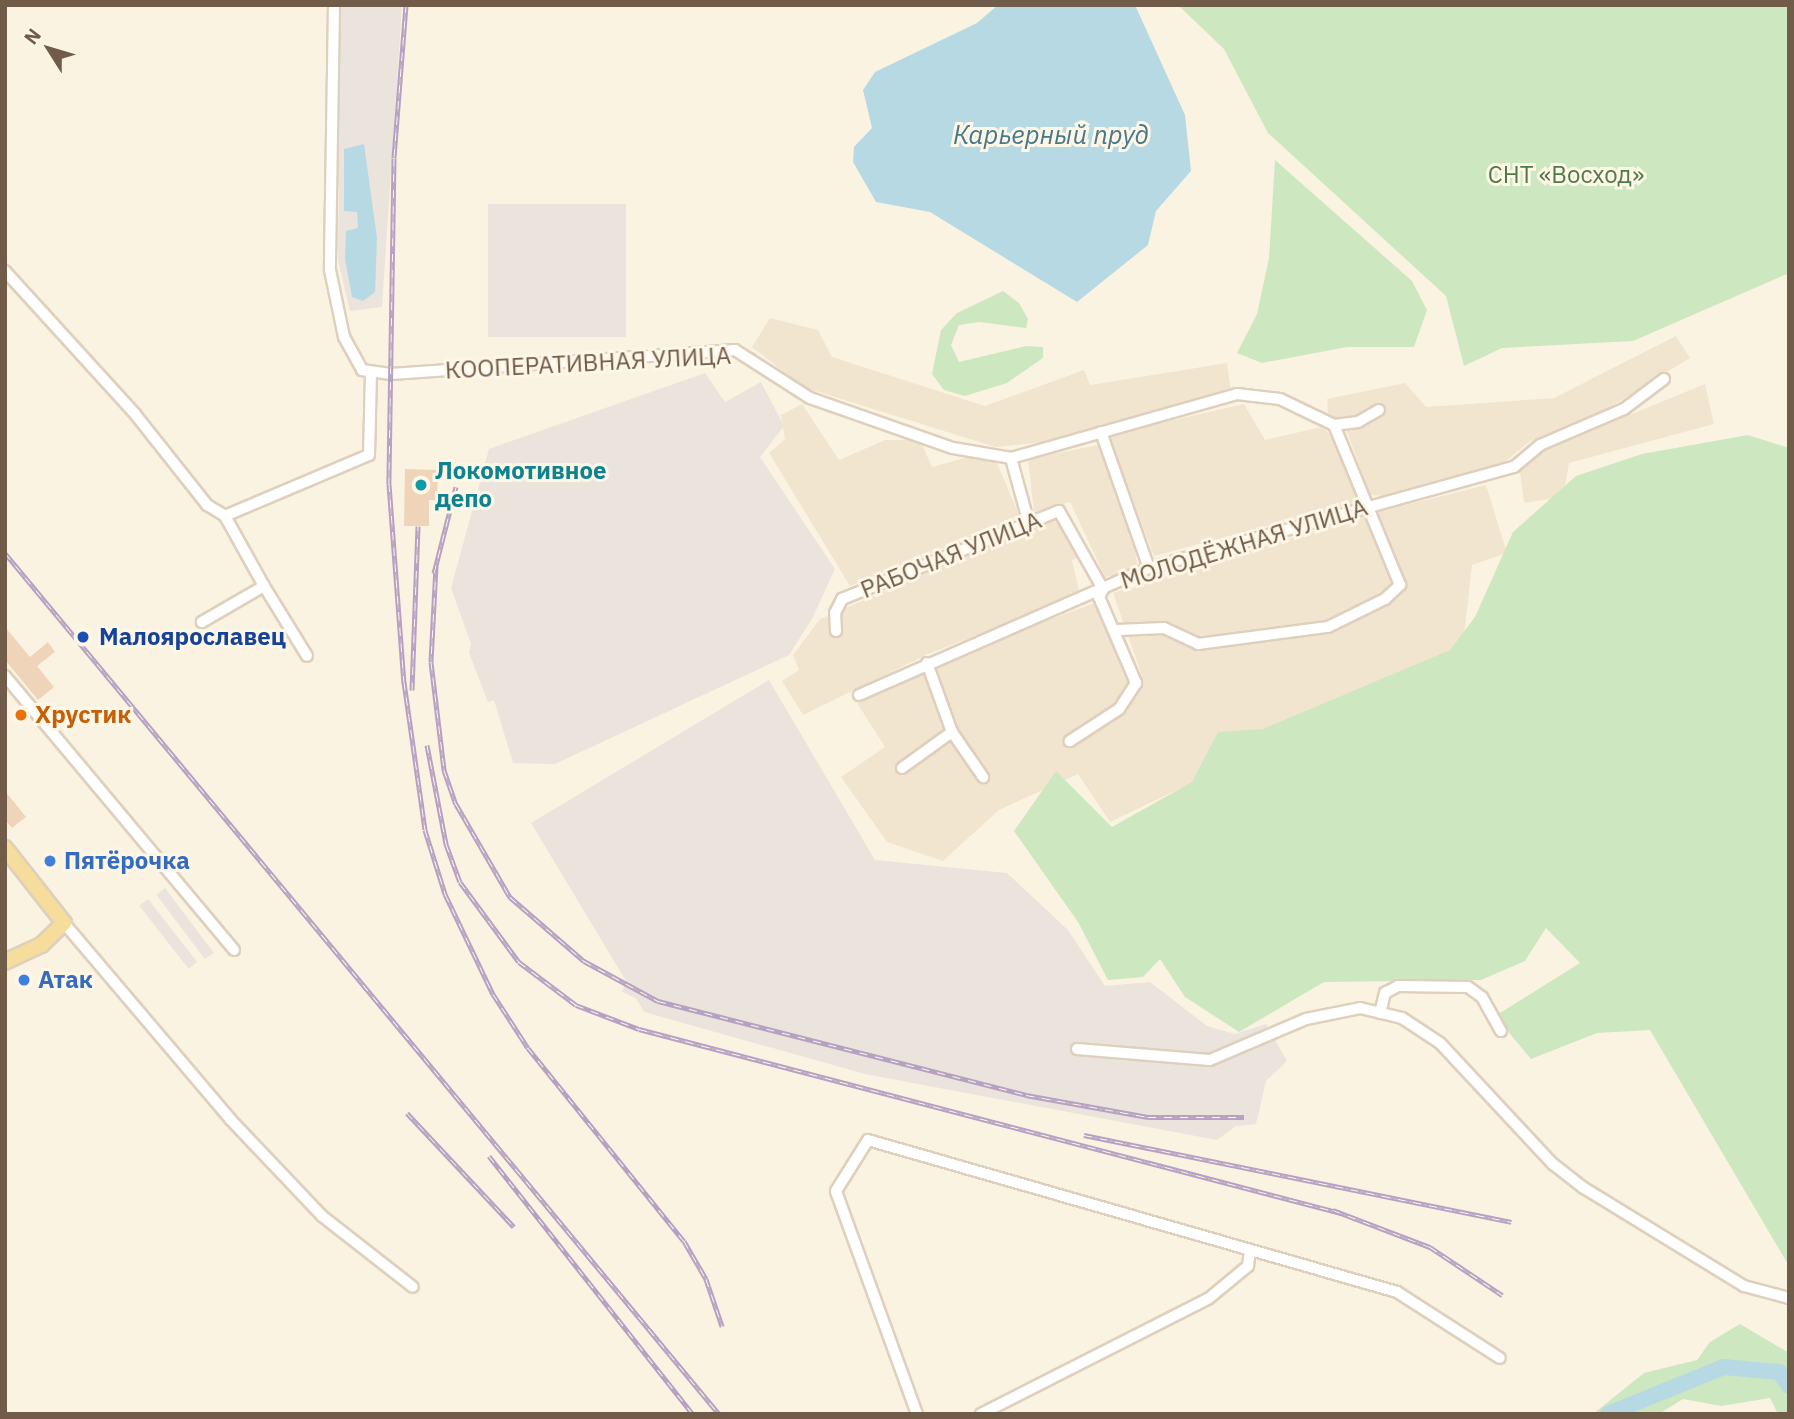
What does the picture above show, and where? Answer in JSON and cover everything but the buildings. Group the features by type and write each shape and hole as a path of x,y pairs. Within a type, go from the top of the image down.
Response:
{"main road":[{"path":"5,848 64,923 41,945 5,962"}],"street":[{"path":"225,516 369,455 371,373 358,366 344,337 330,270 334,5"},
{"path":"5,271 135,414 207,505 225,516 307,656"},
{"name":"КООПЕРАТИВНАЯ УЛИЦА","path":"371,373 735,350 810,398 953,447 1011,458 1237,394 1280,399 1334,425"},
{"name":"МОЛОДЁЖНАЯ УЛИЦА","path":"859,695 1149,568 1368,504 1399,503 1514,467 1540,444 1624,409 1664,379"},
{"path":"1116,630 1164,628 1198,644 1328,627 1385,599 1400,585 1334,425 1358,422 1378,410"},
{"path":"1101,432 1149,568"},
{"path":"1011,458 1028,520"},
{"name":"РАБОЧАЯ УЛИЦА","path":"835,631 842,600 1028,520 1059,511 1103,589"},
{"path":"202,622 264,586"},
{"path":"1070,741 1119,709 1136,683 1116,630 1099,597 1103,589"},
{"path":"927,663 952,732 983,776"},
{"path":"5,676 234,950"},
{"path":"902,768 952,732"},
{"path":"64,923 231,1121 304,1197 413,1287"},
{"path":"1380,1013 1385,993 1398,986 1468,987 1482,996 1501,1031"},
{"path":"1077,1049 1210,1060 1306,1019 1360,1008 1402,1018 1440,1043 1553,1164 1584,1188 1744,1286 1789,1298"},
{"path":"917,1414 836,1191 868,1140 1397,1292 1500,1358"},
{"path":"981,1414 1208,1299 1248,1266 1250,1250"}],"shaded area":[{"path":"340,5 402,5 382,307 350,311 338,261"},
{"path":"488,204 626,204 626,337 488,337"},
{"path":"770,318 818,330 832,357 985,406 1084,370 1090,385 1227,363 1231,390 1058,441 995,447 803,387 752,347"},
{"path":"1676,336 1690,358 1605,410 1530,441 1500,466 1401,497 1370,495 1345,426 1328,413 1327,399 1405,383 1426,407 1554,398"},
{"path":"705,373 725,402 761,382 784,426 760,457 835,569 812,619 789,655 555,764 513,763 494,700 488,702 469,653 471,644 451,588 489,449"},
{"path":"1705,384 1714,424 1569,463 1563,497 1524,503 1520,472 1546,449"},
{"path":"802,404 839,460 885,440 920,440 932,467 975,455 997,463 1020,517 850,586 769,453 785,439 781,415"},
{"path":"1244,404 1265,440 1321,427 1335,438 1358,502 1154,556 1108,435"},
{"path":"1098,445 1132,535 1138,569 1105,577 1070,502 1034,512 1028,459"},
{"path":"1486,485 1507,553 1472,565 1462,654 1110,822 1078,774 999,810 943,861 887,842 841,777 885,747 857,703 942,660 1097,602 1128,681 1142,676 1113,593 1362,516"},
{"path":"1060,516 1083,557 1072,560 1080,595 928,654 803,715 782,681 799,670 793,655 820,619"},
{"path":"769,680 875,860 1007,873 1068,930 1105,986 1150,982 1207,1026 1235,1034 1266,1024 1287,1061 1266,1081 1256,1124 1236,1126 1217,1140 865,1074 644,1012 636,998 622,992 626,981 531,823"},
{"path":"165,888 214,953 205,959 156,895"},
{"path":"148,899 197,962 189,969 139,906"}],"green space":[{"name":"СНТ «Восход»","path":"1178,5 1789,5 1789,273 1633,341 1502,348 1464,366 1446,296 1268,133 1224,49"},
{"path":"1275,160 1412,281 1427,310 1414,347 1347,347 1262,363 1237,353 1257,314 1269,258"},
{"path":"1003,291 1019,303 1028,319 1026,328 979,322 959,325 951,345 959,362 1026,346 1043,347 1043,358 1007,383 965,396 944,390 932,374 941,330 957,313"},
{"path":"1748,435 1789,448 1789,1266 1650,1030 1597,1033 1531,1059 1495,1016 1580,963 1546,928 1525,961 1481,980 1324,982 1239,1032 1185,997 1160,959 1143,977 1108,980 1078,922 1014,831 1056,771 1112,827 1192,782 1218,732 1263,729 1450,650 1475,617 1513,532 1576,476 1642,454"},
{"path":"1740,1324 1789,1353 1789,1414 1778,1414 1770,1398 1721,1406 1683,1399 1659,1414 1593,1414 1644,1373 1697,1360 1710,1342"}],"water":[{"name":"Карьерный пруд","path":"998,5 1135,5 1185,115 1191,171 1156,211 1148,245 1077,302 930,212 876,202 853,162 854,147 872,128 863,90 875,72 977,23"},
{"path":"364,144 377,238 375,292 363,301 352,297 345,259 346,231 358,228 357,212 344,211 344,149"}],"waterway":[{"path":"1608,1414 1724,1367 1779,1372 1789,1386"}],"railway":[{"path":"406,5 394,158 389,484 404,682 425,830 445,894 493,994 528,1048 684,1241 706,1279 722,1326"},
{"path":"434,573 456,487"},
{"path":"412,690 418,526"},
{"path":"5,553 719,1414"},
{"path":"436,566 431,662 444,770 456,804 510,897 584,961 658,1001 1026,1095 1148,1117 1244,1117"},
{"path":"427,745 446,844 460,882 519,962 576,1005 639,1029 1341,1213"},
{"path":"407,1113 514,1227"},
{"path":"1084,1135 1511,1222"},
{"path":"489,1156 693,1414"},
{"path":"1333,1210 1430,1247 1502,1295"}],"place":[{"name":"Локомотивное депо","path":"421,485"},
{"name":"Малоярославец","path":"83,637"},
{"name":"Хрустик","path":"21,715"},
{"name":"Пятёрочка","path":"50,861"},
{"name":"Атак","path":"24,980"}]}
